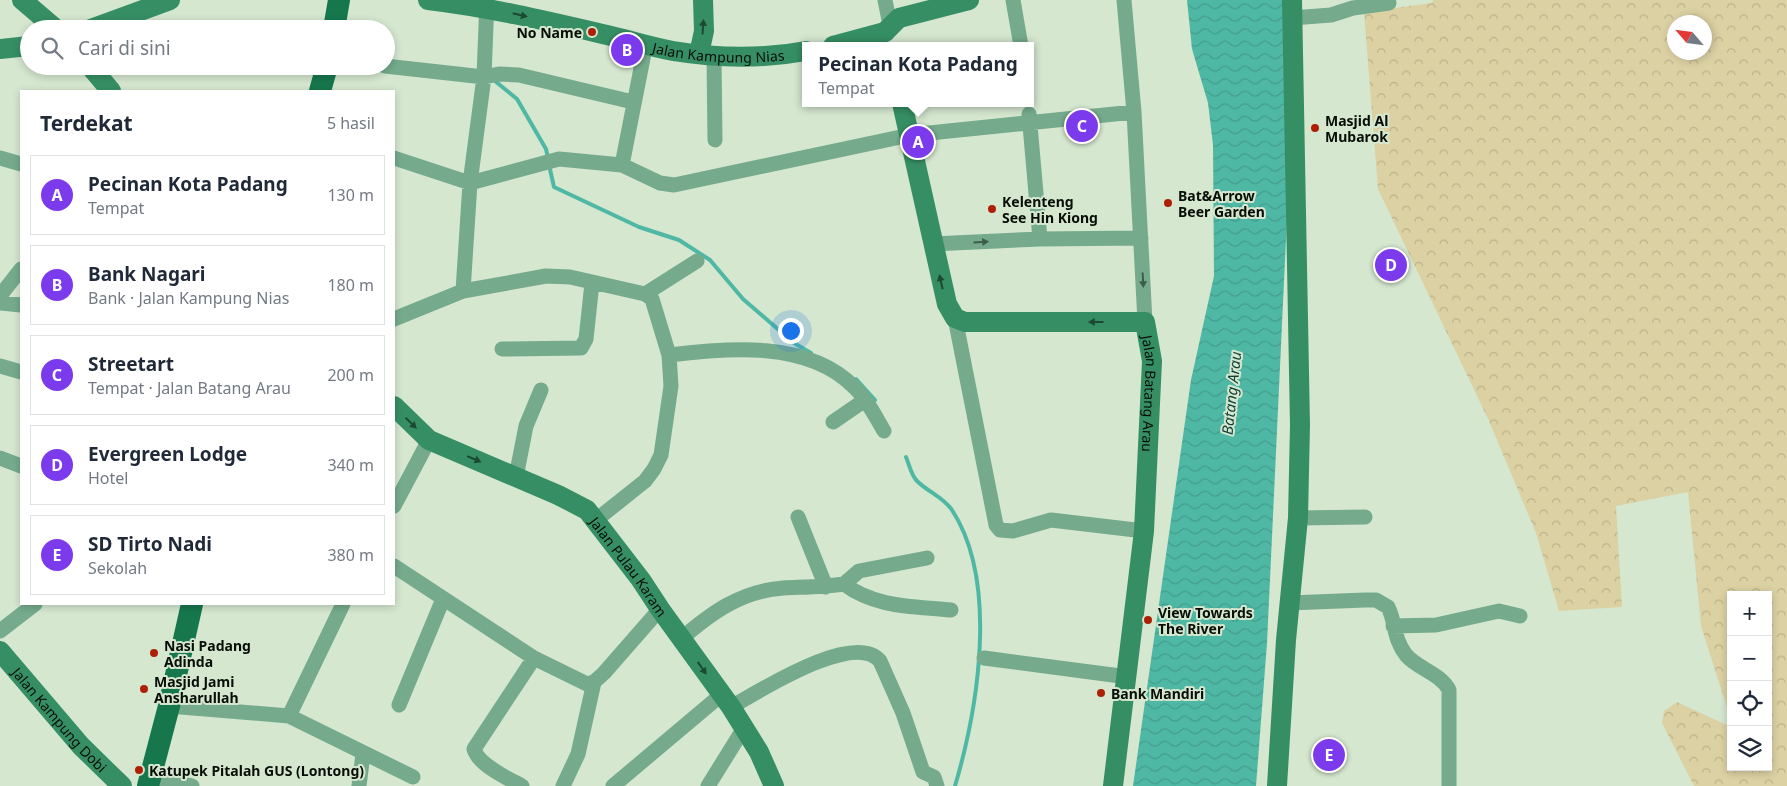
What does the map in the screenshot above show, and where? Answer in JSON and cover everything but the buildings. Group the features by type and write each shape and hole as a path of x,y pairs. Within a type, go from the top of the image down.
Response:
{"main road":[{"path":"336,20 340,0"},
{"path":"320,90 324,75"},
{"path":"149,781 169,706 192,605"}],"street":[{"path":"22,0 45,20"},
{"path":"116,20 170,0"},
{"name":"Jalan Kampung Nias","path":"428,0 487,4 672,51 706,55 771,55 802,51"},
{"path":"703,0 706,55 715,140"},
{"path":"885,0 887,34"},
{"path":"851,42 887,34 899,18 969,0"},
{"path":"1013,0 1020,42"},
{"name":"Jalan Batang Arau","path":"1113,786 1128,676 1144,531 1152,361 1145,322 1129,0"},
{"path":"1277,786 1289,603 1298,518 1299,299 1292,9 1323,16 1353,8 1389,3"},
{"path":"463,292 470,183 484,77 487,4"},
{"path":"622,165 646,43"},
{"path":"0,49 20,47"},
{"path":"395,67 484,77 499,74 519,75 633,102"},
{"path":"96,75 106,89"},
{"path":"903,107 932,244 947,304 955,318 996,525 1000,530 1013,531 1051,520 1144,531"},
{"path":"395,158 470,183 559,159 622,165 660,183 674,185 910,135 1029,118 1134,112"},
{"path":"1029,118 1040,239"},
{"path":"0,158 20,164"},
{"path":"932,244 1040,239 1141,238"},
{"path":"645,294 696,261"},
{"path":"0,296 20,270"},
{"path":"395,319 463,292 553,276 570,277 645,294 655,304 668,355 671,386 663,442 658,462 632,493 596,520"},
{"path":"502,349 581,348 586,339 592,283"},
{"path":"0,303 20,305"},
{"path":"955,318 965,322 1145,322"},
{"path":"668,355 732,348 764,350 824,366 848,381 865,400 884,431"},
{"path":"0,366 20,372"},
{"path":"516,477 528,420 541,390"},
{"path":"832,422 865,400"},
{"name":"Jalan Pulau Karam","path":"395,407 429,440 587,510 641,580 726,701 759,752 774,786"},
{"path":"395,504 429,440"},
{"path":"0,458 20,466"},
{"path":"798,517 826,587"},
{"path":"1298,518 1365,517"},
{"path":"681,639 712,612 754,593 781,588 826,587 844,584 859,570 927,558"},
{"path":"395,567 534,658 576,681 587,684 594,682"},
{"path":"844,584 858,595 872,600 951,610"},
{"path":"399,705 443,599"},
{"path":"1289,603 1376,600 1388,607 1392,626 1398,641 1408,656 1443,681 1449,690 1449,786"},
{"path":"0,631 34,605"},
{"path":"289,716 343,605"},
{"path":"563,786 578,754 594,682 660,609"},
{"path":"1392,626 1436,625 1499,611 1520,616"},
{"name":"Jalan Kampung Dobi","path":"0,650 81,746 122,786"},
{"path":"613,786 726,701 826,659 848,653 873,655 880,661 903,713 923,772 934,777 937,786"},
{"path":"522,786 490,767 478,757 474,749 534,658"},
{"path":"984,658 1128,676"},
{"path":"169,706 289,716 413,777"},
{"path":"708,786 744,728"},
{"path":"359,786 363,754"},
{"path":"149,781 192,786"}],"green space":[{"path":"1433,0 1787,0 1787,786 1694,786 1662,723 1664,711 1677,702 1727,725 1727,771 1772,771 1772,591 1727,591 1727,707 1701,626 1688,492 1616,506 1622,607 1559,611 1536,533 1489,421 1378,189 1364,12 1432,3"}],"water":[{"name":"Batang Arau","path":"1187,0 1287,0 1287,218 1267,643 1256,786 1133,786 1191,380 1214,276 1213,145 1208,103 1192,49"}],"waterway":[{"path":"495,81 517,99 546,149 548,158"},
{"path":"549,165 554,187 639,227 679,240 710,260 743,299 794,343 811,353"},
{"path":"856,379 875,400"},
{"path":"906,457 915,479 952,510 967,539 976,573 980,608 980,646 977,683 971,720 955,786"}],"place":[{"name":"No Name","path":"592,32"},
{"name":"Bank Nagari","path":"627,50"},
{"name":"Streetart","path":"1082,126"},
{"name":"Masjid Al Mubarok","path":"1315,128"},
{"name":"Pecinan Kota Padang","path":"918,142"},
{"name":"Bat&Arrow Beer Garden","path":"1168,203"},
{"name":"Kelenteng See Hin Kiong","path":"992,209"},
{"name":"Evergreen Lodge","path":"1391,265"},
{"name":"View Towards The River","path":"1148,620"},
{"name":"Nasi Padang Adinda","path":"154,653"},
{"name":"Masjid Jami Ansharullah","path":"144,689"},
{"name":"Bank Mandiri","path":"1101,693"},
{"name":"SD Tirto Nadi","path":"1329,755"},
{"name":"Katupek Pitalah GUS (Lontong)","path":"139,770"}]}
